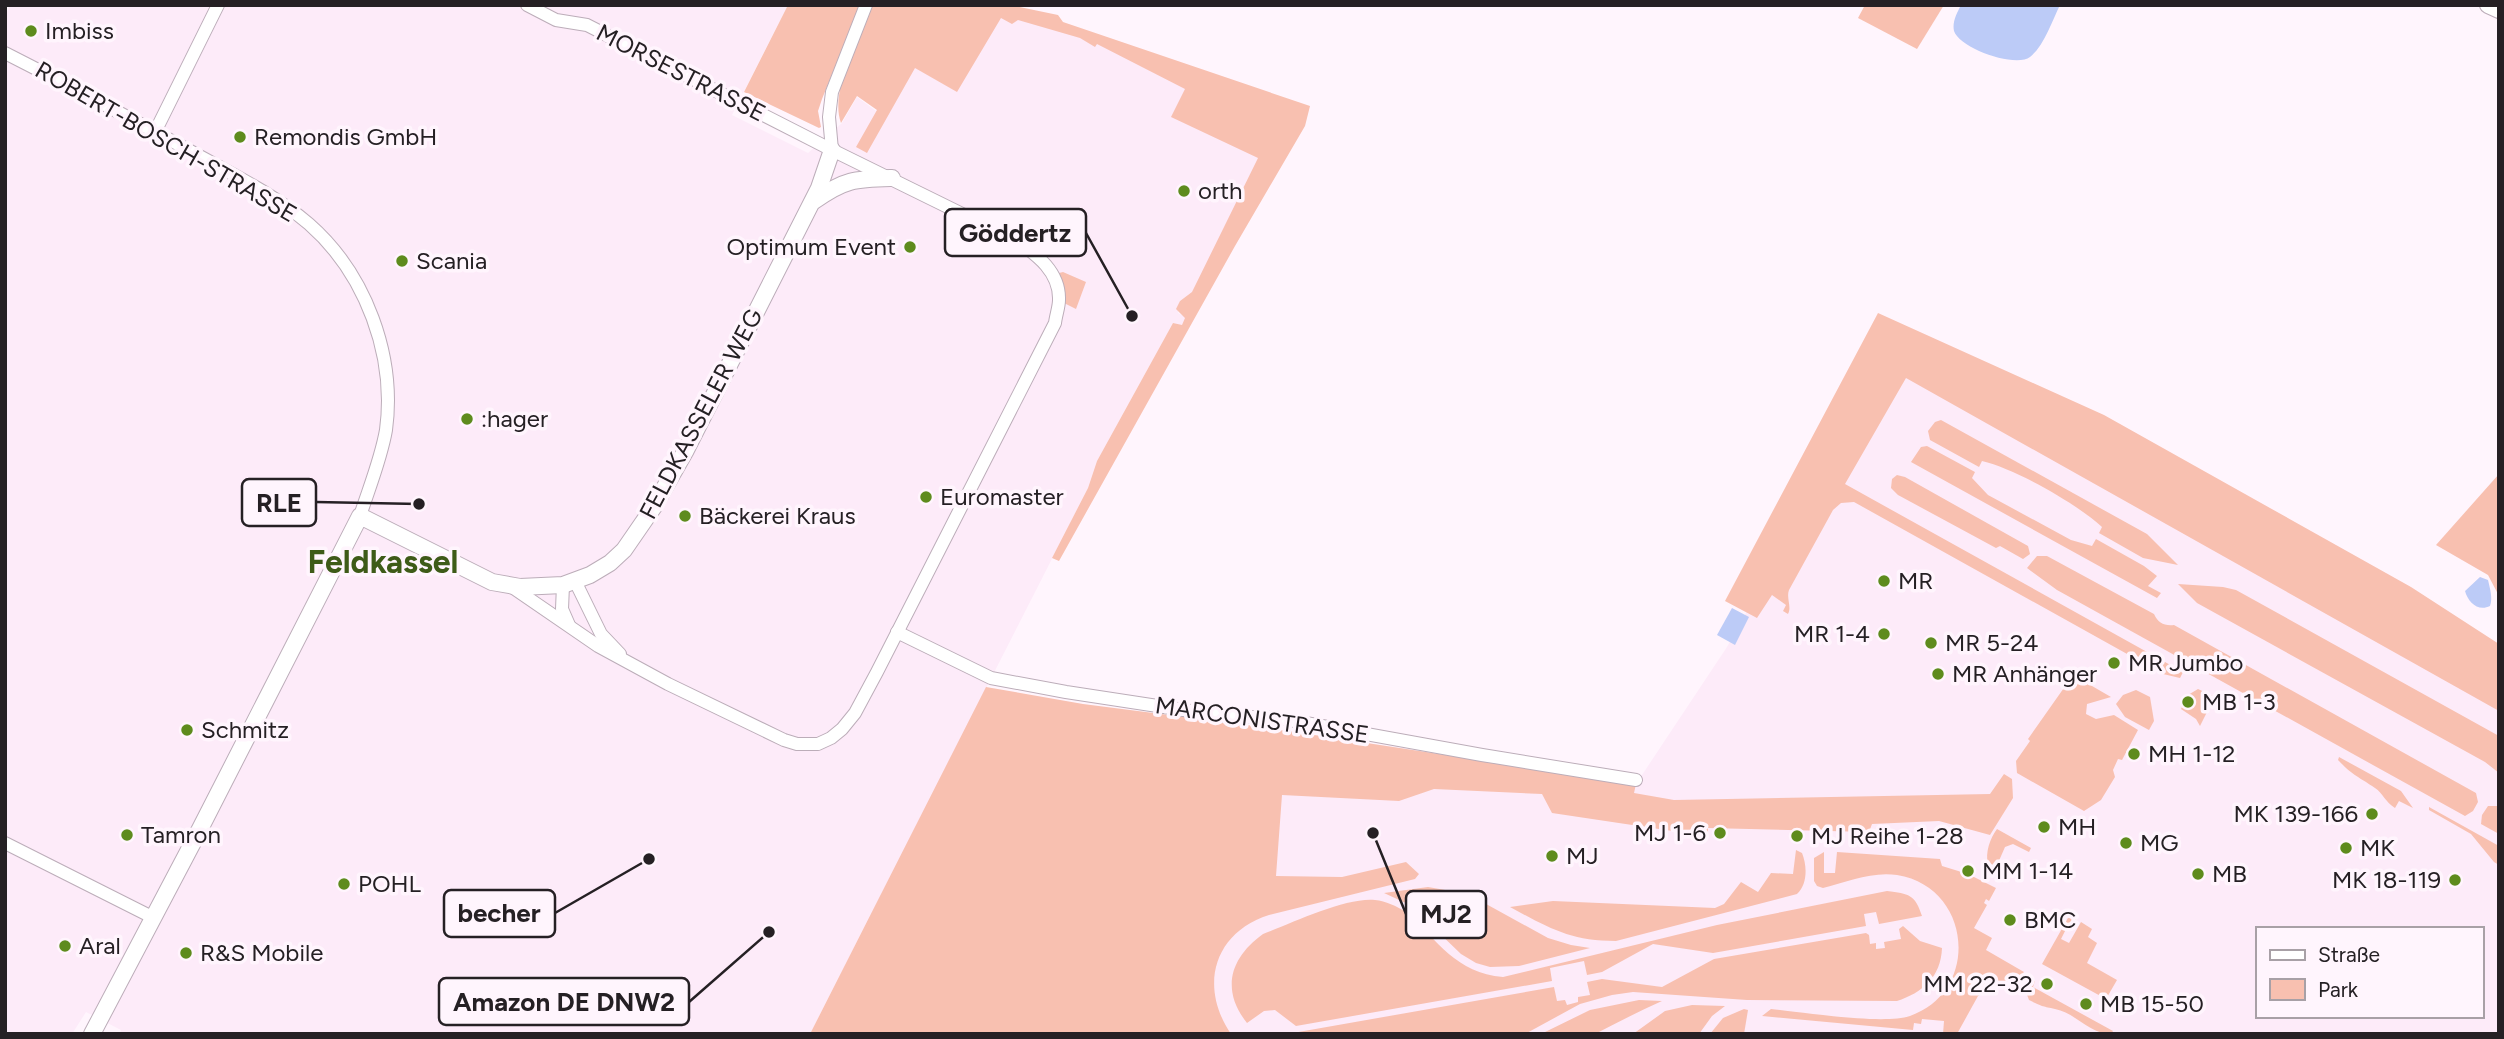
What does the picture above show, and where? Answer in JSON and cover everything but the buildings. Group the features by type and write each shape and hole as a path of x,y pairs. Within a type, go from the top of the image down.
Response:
{"street":[{"path":"155,132 218,5"},
{"name":"MORSESTRASSE","path":"527,5 556,20 587,25 832,150"},
{"name":"FELDKASSELER WEG","path":"360,516 468,571 492,582 509,585 548,587 569,583 610,563 624,550 653,508 686,450 812,202 832,150 829,117 832,92 866,5"},
{"path":"2488,5 2499,10"},
{"name":"ROBERT-BOSCH-STRASSE","path":"5,53 105,103 274,198 310,225 337,253 357,283 378,334 386,373 388,410 385,432 360,516 92,1034"},
{"path":"509,585 598,646 784,740 806,745 818,744 831,738 855,713 1055,323 1060,299 1054,278 1041,257 1017,241 832,150"},
{"path":"812,202 850,180 892,178"},
{"path":"569,583 601,634 627,662"},
{"path":"569,583 562,609 570,627"},
{"name":"MARCONISTRASSE","path":"897,632 990,678 1223,716 1278,718 1636,780"},
{"path":"5,843 154,918"}],"shaded area":[{"name":"Feldkassel","path":"10,5 788,5 732,115 808,153 842,123 857,97 876,111 938,5 987,5 1300,104 1224,230 1192,293 1180,301 1178,313 1186,317 1182,326 1173,323 1097,461 1088,488 810,1034 120,1034 121,1030 86,1012 72,1034 5,1034 5,16"},
{"path":"1898,352 2499,686 2499,1034 1104,1034 1255,726 1636,784 1727,647"}],"green space":[{"path":"788,5 860,5 818,111 819,128 744,92"},
{"path":"872,5 1010,5 1058,15 1063,22 1310,106 1305,126 1059,561 1052,558 1088,488 1097,461 1173,323 1182,325 1185,318 1176,309 1180,301 1192,292 1258,158 1171,117 1185,89 1097,44 1095,47 1080,38 1018,20 1012,24 1001,18 957,92 915,68 867,153 856,147 877,110 857,96 841,123 838,110 842,80"},
{"path":"1865,5 1944,5 1917,49 1858,18"},
{"path":"1063,272 1086,282 1076,309 1064,303 1063,284 1059,273"},
{"path":"1878,313 2104,415 2411,587 2499,644 2499,711 1906,378 1845,484 2183,672 2180,678 2163,674 1854,502 1841,503 1833,510 1789,590 1788,614 1783,611 1786,605 1772,595 1757,618 1725,601"},
{"path":"1941,420 2147,534 2178,565 2143,558 2099,533 2102,527 2045,488 1996,465 1982,461 1979,467 1930,440 1928,431 1935,422"},
{"path":"1927,446 1975,472 1972,478 1988,495 2071,540 2092,546 2096,539 2144,566 2157,576 2148,586 2161,593 2157,598 1911,462 1921,447"},
{"path":"2499,474 2499,596 2488,575 2436,545"},
{"path":"1897,475 2028,546 2030,554 2023,559 2000,546 1996,548 1898,495 1891,488 1892,479"},
{"path":"2037,556 2047,556 2154,614 2162,623 2174,625 2476,793 2478,802 2473,811 2465,816 2057,590 2027,568"},
{"path":"2178,584 2236,590 2499,736 2499,773 2485,762 2197,603"},
{"path":"2073,675 2111,697 2087,704 2086,714 2096,719 2114,715 2138,730 2122,760 2118,759 2113,770 2115,777 2101,800 2084,811 2017,773 2016,761 2030,741 2028,739"},
{"path":"986,687 1083,704 1255,726 1636,784 1634,793 1674,800 1990,794 2004,774 2012,779 2013,798 1990,835 1939,821 1872,824 1869,832 1708,828 1708,833 1679,832 1552,813 1542,794 1434,789 1399,801 1282,795 1276,876 1342,877 1406,862 1419,874 1415,879 1269,915 1250,923 1235,935 1224,948 1214,980 1221,1016 1231,1034 810,1034"},
{"path":"2198,689 2217,698 2224,711 2210,706 2200,726 2196,719 2181,709 2183,705 2189,708 2193,698 2188,695"},
{"path":"2136,690 2150,697 2154,721 2149,730 2125,717 2116,704 2123,695"},
{"path":"2339,757 2401,791 2413,808 2399,801 2395,808 2378,790 2347,769 2338,760"},
{"path":"2488,806 2499,806 2499,834 2481,824 2482,815"},
{"path":"2429,807 2499,846 2499,865 2471,834 2429,810"},
{"path":"1997,829 2031,848 2029,852 2013,844 2005,847 1998,863 1988,864 1989,846"},
{"path":"1796,850 1802,853 1806,869 1805,880 1797,894 1616,941 1573,936 1510,907 1553,901 1715,908 1724,904 1741,882 1758,892 1771,873 1793,874"},
{"path":"1824,852 1824,873 1835,873 1837,852 1940,859 1942,866 1968,874 1996,888 1989,901 1986,899 1984,903 1987,905 1974,928 1992,938 1986,950 2024,972 2015,986 1995,987 1978,996 1957,1034 1943,1034 1944,1021 1922,1019 1921,1024 1914,1023 1913,1030 1762,1016 1771,1009 1862,1019 1910,1016 1933,1003 1948,985 1957,964 1958,941 1953,918 1941,899 1922,883 1888,874 1850,880 1823,888 1817,886 1814,881 1814,858"},
{"path":"1428,887 1468,894 1548,938 1590,948 1519,966 1490,967 1476,963 1461,954 1410,905 1384,893"},
{"path":"1887,891 1910,896 1917,903 1922,916 1879,924 1876,912 1864,914 1866,926 1713,953 1653,944 1602,972 1587,975 1584,961 1550,968 1552,981 1296,1026 1275,1010 1264,1011 1247,1023 1234,998 1232,986 1237,963 1243,953 1263,934 1319,912 1363,900 1387,903 1406,912 1460,962 1487,974 1503,977 1717,925"},
{"path":"2068,918 2076,919 2071,929 2067,927 2061,939 2069,943 2081,922 2092,929 2088,937 2097,943 2087,963 2117,980 2106,999 2042,964"},
{"path":"1903,926 1920,941 1942,948 1934,975 1922,988 1897,1001 1747,1000 1633,992 1580,1004 1525,1034 1287,1034 1554,987 1557,1001 1565,1000 1567,1005 1578,1002 1578,997 1590,995 1587,982 1602,979 1662,987 1714,959 1866,933 1869,935 1870,944 1876,943 1876,949 1885,948 1884,942 1901,939 1899,929"},
{"path":"2033,980 2033,987 2113,1031 2111,1034 2096,1031 2063,1011 2029,1000 2026,992"},
{"path":"1639,1000 1662,1001 1597,1033 1541,1034 1590,1010"},
{"path":"1692,1005 1725,1006 1712,1016 1699,1034 1633,1034 1665,1011"},
{"path":"1744,1009 1748,1010 1744,1034 1710,1034 1723,1018"}],"water":[{"path":"1961,5 2060,5 2044,40 2035,52 2023,60 2013,60 1989,55 1958,38 1954,24"},
{"path":"2480,577 2488,580 2490,590 2491,603 2486,608 2474,605 2465,591"},
{"path":"1732,608 1749,617 1735,645 1717,635"}],"place":[{"name":"Imbiss","path":"31,31"},
{"name":"Remondis GmbH","path":"240,137"},
{"name":"orth","path":"1184,191"},
{"name":"Optimum Event","path":"910,247"},
{"name":"Scania","path":"402,261"},
{"name":"Göddertz","path":"1132,316"},
{"name":":hager","path":"467,419"},
{"name":"Euromaster","path":"926,497"},
{"name":"RLE","path":"419,504"},
{"name":"Bäckerei Kraus","path":"685,516"},
{"name":"MR","path":"1884,581"},
{"name":"MR 1-4","path":"1884,634"},
{"name":"MR 5-24","path":"1931,643"},
{"name":"MR Jumbo","path":"2114,663"},
{"name":"MR Anhänger","path":"1938,674"},
{"name":"MB 1-3","path":"2188,702"},
{"name":"Schmitz","path":"187,730"},
{"name":"MH 1-12","path":"2134,754"},
{"name":"MK 139-166","path":"2372,814"},
{"name":"MH","path":"2044,827"},
{"name":"MJ2","path":"1373,833"},
{"name":"MJ 1-6","path":"1720,833"},
{"name":"Tamron","path":"127,835"},
{"name":"MJ Reihe 1-28","path":"1797,836"},
{"name":"MG","path":"2126,843"},
{"name":"MK","path":"2346,848"},
{"name":"MJ","path":"1552,856"},
{"name":"becher","path":"649,859"},
{"name":"MM 1-14","path":"1968,871"},
{"name":"MB","path":"2198,874"},
{"name":"MK 18-119","path":"2455,880"},
{"name":"POHL","path":"344,884"},
{"name":"BMC","path":"2010,920"},
{"name":"Amazon DE DNW2","path":"769,932"},
{"name":"Aral","path":"65,946"},
{"name":"R&S Mobile","path":"186,953"},
{"name":"MM 22-32","path":"2047,984"},
{"name":"MB 15-50","path":"2086,1004"}],"district":[{"name":"Feldkassel","path":"383,562"}]}
